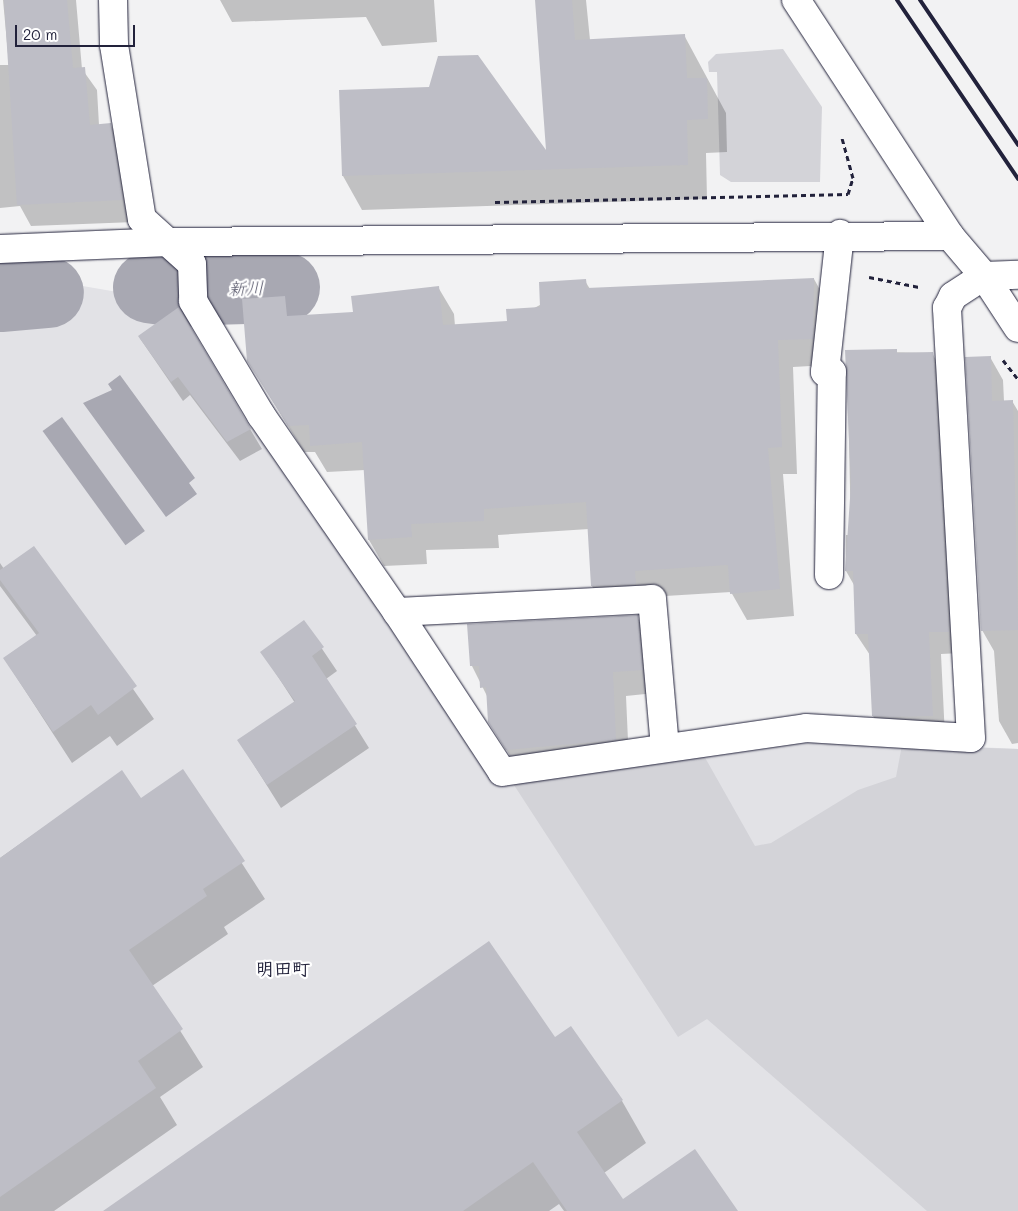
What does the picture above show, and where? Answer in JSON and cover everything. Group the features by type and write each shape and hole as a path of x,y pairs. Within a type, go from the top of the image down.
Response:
{"street":[{"path":"113,0 114,45 142,220 192,264 193,301 261,415 397,612 502,772 806,728 972,738 953,478 947,308 953,296 984,276 1018,275"},
{"path":"796,0 950,236 984,276 1018,328"},
{"path":"829,575 832,372 825,372 833,271 840,234"},
{"path":"0,249 169,242 840,234 950,236"},
{"path":"397,612 652,600 665,747"}],"path":[{"path":"490,202 848,194 853,178 841,133"},
{"path":"833,271 953,296"},
{"path":"1000,356 1018,379"}],"shaded area":[{"path":"783,49 822,107 820,182 731,182 720,175 717,72 709,72 708,62 716,54"},
{"path":"71,284 187,304 498,784 808,739 1018,749 1018,1211 0,1211 0,289"},
{"path":"120,375 195,478 189,483 197,494 166,517 83,403 112,390 108,384"},
{"path":"62,417 145,531 125,545 43,431"},
{"path":"902,745 1018,749 1018,1211 927,1211 707,1019 678,1037 512,782 703,754 755,846 771,843 858,790 896,777"}],"building":[{"path":"4,0 67,0 73,68 85,67 90,125 111,123 123,200 17,205"},
{"path":"535,0 572,0 575,40 685,34 687,78 707,78 708,119 687,120 688,165 342,176 339,90 429,87 438,56 478,55 546,150"},
{"path":"814,278 813,339 778,340 782,447 768,448 780,589 730,594 728,565 635,571 636,584 591,586 586,502 484,509 484,521 411,524 412,537 368,540 362,442 310,446 309,425 288,426 247,361 242,299 285,296 287,316 353,312 351,296 439,286 443,325 507,321 506,309 540,307 539,282 586,279 587,288"},
{"path":"179,307 251,429 227,442 178,377 171,382 138,336"},
{"path":"897,349 897,353 933,352 934,359 949,632 929,632 933,716 872,716 868,634 855,634 853,571 845,571 851,484 845,350"},
{"path":"991,356 992,401 1013,400 1018,630 981,631 965,357"},
{"path":"34,546 137,686 98,715 91,705 53,732 3,658 39,633 0,580 0,570"},
{"path":"638,615 643,670 613,672 616,740 506,750 488,722 486,687 480,688 479,666 470,666 467,624"},
{"path":"304,620 324,647 312,656 357,724 267,785 237,740 295,701 260,652"},
{"path":"183,769 245,861 203,889 207,896 129,950 183,1029 138,1061 156,1088 0,1197 0,858 122,770 141,798"},
{"path":"489,941 555,1037 571,1026 623,1100 577,1132 623,1199 695,1149 738,1211 567,1211 533,1162 463,1211 103,1211"}],"waterway":[{"name":"新川","path":"148,287 182,292"},
{"name":"新川","path":"209,289 284,287"},
{"name":"新川","path":"0,296 48,292"}],"railway":[{"path":"897,0 1018,179"},
{"path":"920,0 1018,145"}],"district":[{"name":"明田町","path":"283,968"}]}
